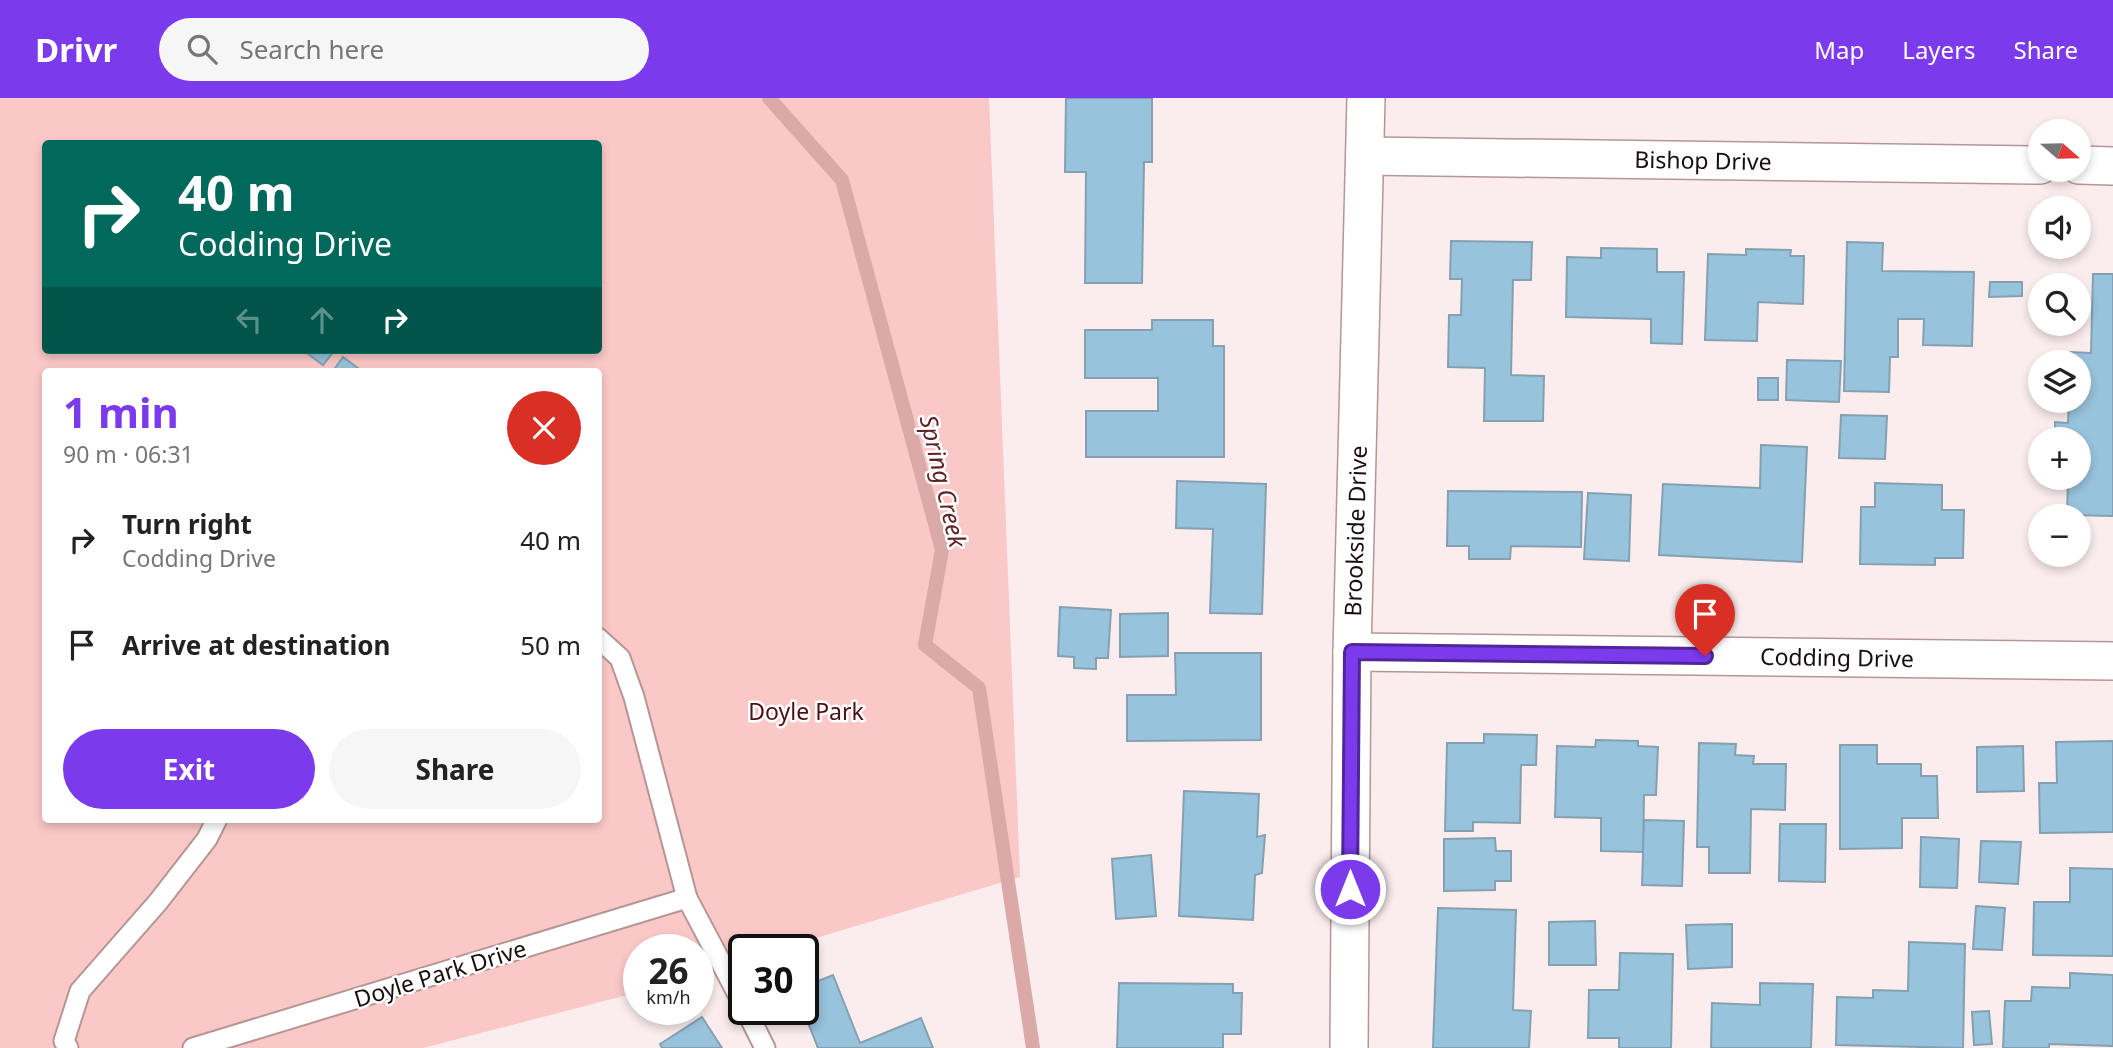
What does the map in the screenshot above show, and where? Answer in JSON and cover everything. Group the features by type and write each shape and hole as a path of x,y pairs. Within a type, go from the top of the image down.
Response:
{"street":[{"name":"Brookside Drive","path":"1349,1048 1352,652 1366,98"},
{"name":"Bishop Drive","path":"1365,156 2028,165"},
{"path":"2091,165 2113,166"},
{"name":"Codding Drive","path":"1352,652 2113,661"}],"lane":[{"path":"602,642 620,658 634,697 687,898 728,976"},
{"path":"68,1048 64,1041 80,991 158,902 207,839 215,823"},
{"name":"Doyle Park Drive","path":"193,1048 687,898"},
{"path":"754,1025 765,1048"}],"green space":[{"name":"Doyle Park","path":"0,98 989,98 1020,877 819,937 819,934 728,934 728,965 714,969 714,934 623,934 623,996 423,1048 0,1048"}],"building":[{"path":"1066,98 1152,98 1152,162 1144,162 1142,283 1085,283 1086,172 1065,172"},
{"path":"1451,241 1532,242 1531,280 1513,280 1511,375 1544,376 1543,421 1484,421 1485,368 1448,367 1449,315 1461,315 1462,279 1450,279"},
{"path":"1847,242 1883,243 1882,271 1974,272 1972,346 1923,345 1924,319 1898,319 1898,357 1890,357 1889,392 1844,391"},
{"path":"1601,248 1657,249 1657,272 1684,272 1682,344 1651,343 1651,319 1566,317 1567,257 1601,258"},
{"path":"1746,249 1791,250 1790,256 1804,256 1803,304 1758,302 1757,341 1705,340 1708,254 1746,255"},
{"path":"2093,274 2113,274 2113,516 2091,516 2091,504 2067,504 2068,490 2091,490 2091,427 2055,427 2055,422 2068,423 2068,413 2091,413"},
{"path":"1990,282 2022,282 2022,296 1989,297"},
{"path":"1152,320 1213,320 1213,346 1224,346 1224,457 1086,457 1086,411 1158,411 1158,378 1085,378 1085,330 1152,330"},
{"path":"308,354 332,354 323,365"},
{"path":"343,357 358,368 335,368"},
{"path":"1787,360 1841,361 1839,402 1786,400"},
{"path":"1758,378 1778,378 1778,400 1758,400"},
{"path":"1841,415 1887,416 1885,459 1839,458"},
{"path":"1761,445 1807,447 1802,562 1659,555 1663,484 1760,488"},
{"path":"1177,481 1266,484 1262,614 1210,613 1213,529 1176,528"},
{"path":"1875,483 1942,485 1942,510 1964,510 1963,558 1935,558 1935,565 1860,564 1861,507 1875,507"},
{"path":"1448,491 1582,492 1581,547 1511,546 1510,559 1469,559 1469,546 1447,546"},
{"path":"1588,493 1631,495 1629,561 1584,559"},
{"path":"1060,607 1111,610 1108,658 1096,658 1096,669 1074,668 1074,657 1058,656"},
{"path":"1168,613 1168,656 1120,657 1120,614"},
{"path":"1175,653 1261,653 1261,740 1127,741 1127,695 1176,695"},
{"path":"1484,734 1537,735 1536,765 1521,765 1520,823 1473,822 1473,831 1445,831 1447,743 1484,743"},
{"path":"1596,740 1638,741 1638,746 1658,747 1656,795 1644,795 1643,852 1601,851 1601,818 1555,817 1557,746 1595,747"},
{"path":"2113,741 2113,832 2040,833 2039,783 2057,783 2056,742"},
{"path":"1699,743 1736,744 1735,755 1754,756 1753,764 1786,764 1785,810 1751,809 1750,873 1709,873 1709,847 1697,847"},
{"path":"1840,745 1877,745 1877,764 1921,764 1921,776 1937,776 1938,818 1902,818 1902,848 1840,849"},
{"path":"2023,746 2024,791 1977,792 1977,747"},
{"path":"1184,791 1259,794 1257,837 1265,835 1262,873 1255,875 1253,920 1179,916"},
{"path":"1644,820 1684,821 1682,886 1642,885"},
{"path":"1780,824 1826,824 1825,882 1779,881"},
{"path":"1921,837 1959,839 1957,888 1920,887"},
{"path":"1495,838 1496,851 1511,851 1511,881 1495,881 1495,890 1444,891 1444,839"},
{"path":"1981,841 2021,842 2018,884 1979,882"},
{"path":"1151,855 1156,916 1116,919 1112,859"},
{"path":"2070,868 2113,869 2113,956 2033,955 2034,902 2070,902"},
{"path":"1976,906 2005,908 2002,950 1973,949"},
{"path":"1438,908 1516,910 1513,1010 1531,1011 1529,1048 1433,1048"},
{"path":"1595,921 1596,965 1549,965 1549,922"},
{"path":"1732,924 1732,967 1688,969 1686,925"},
{"path":"1909,942 1965,944 1963,1048 1836,1045 1837,997 1873,998 1873,990 1908,991"},
{"path":"1620,953 1673,954 1671,1048 1619,1048 1619,1038 1588,1038 1589,990 1619,990"},
{"path":"2070,973 2113,975 2113,1046 2049,1044 2049,1048 2003,1048 2005,1001 2031,1001 2032,987 2070,988"},
{"path":"833,975 860,1043 921,1018 933,1048 818,1048 809,1025 819,1025 819,981"},
{"path":"1119,983 1233,984 1233,993 1242,993 1241,1034 1223,1034 1223,1048 1117,1048"},
{"path":"1760,983 1813,984 1811,1048 1711,1048 1712,1003 1760,1005"},
{"path":"1989,1011 1992,1044 1974,1045 1972,1012"},
{"path":"690,1025 707,1025 722,1048 662,1048 660,1044"}],"waterway":[{"name":"Spring Creek","path":"769,98 842,180 942,550 925,645 979,688 1033,1048"}],"route":[{"path":"1350,889 1352,652 1705,656"}]}
